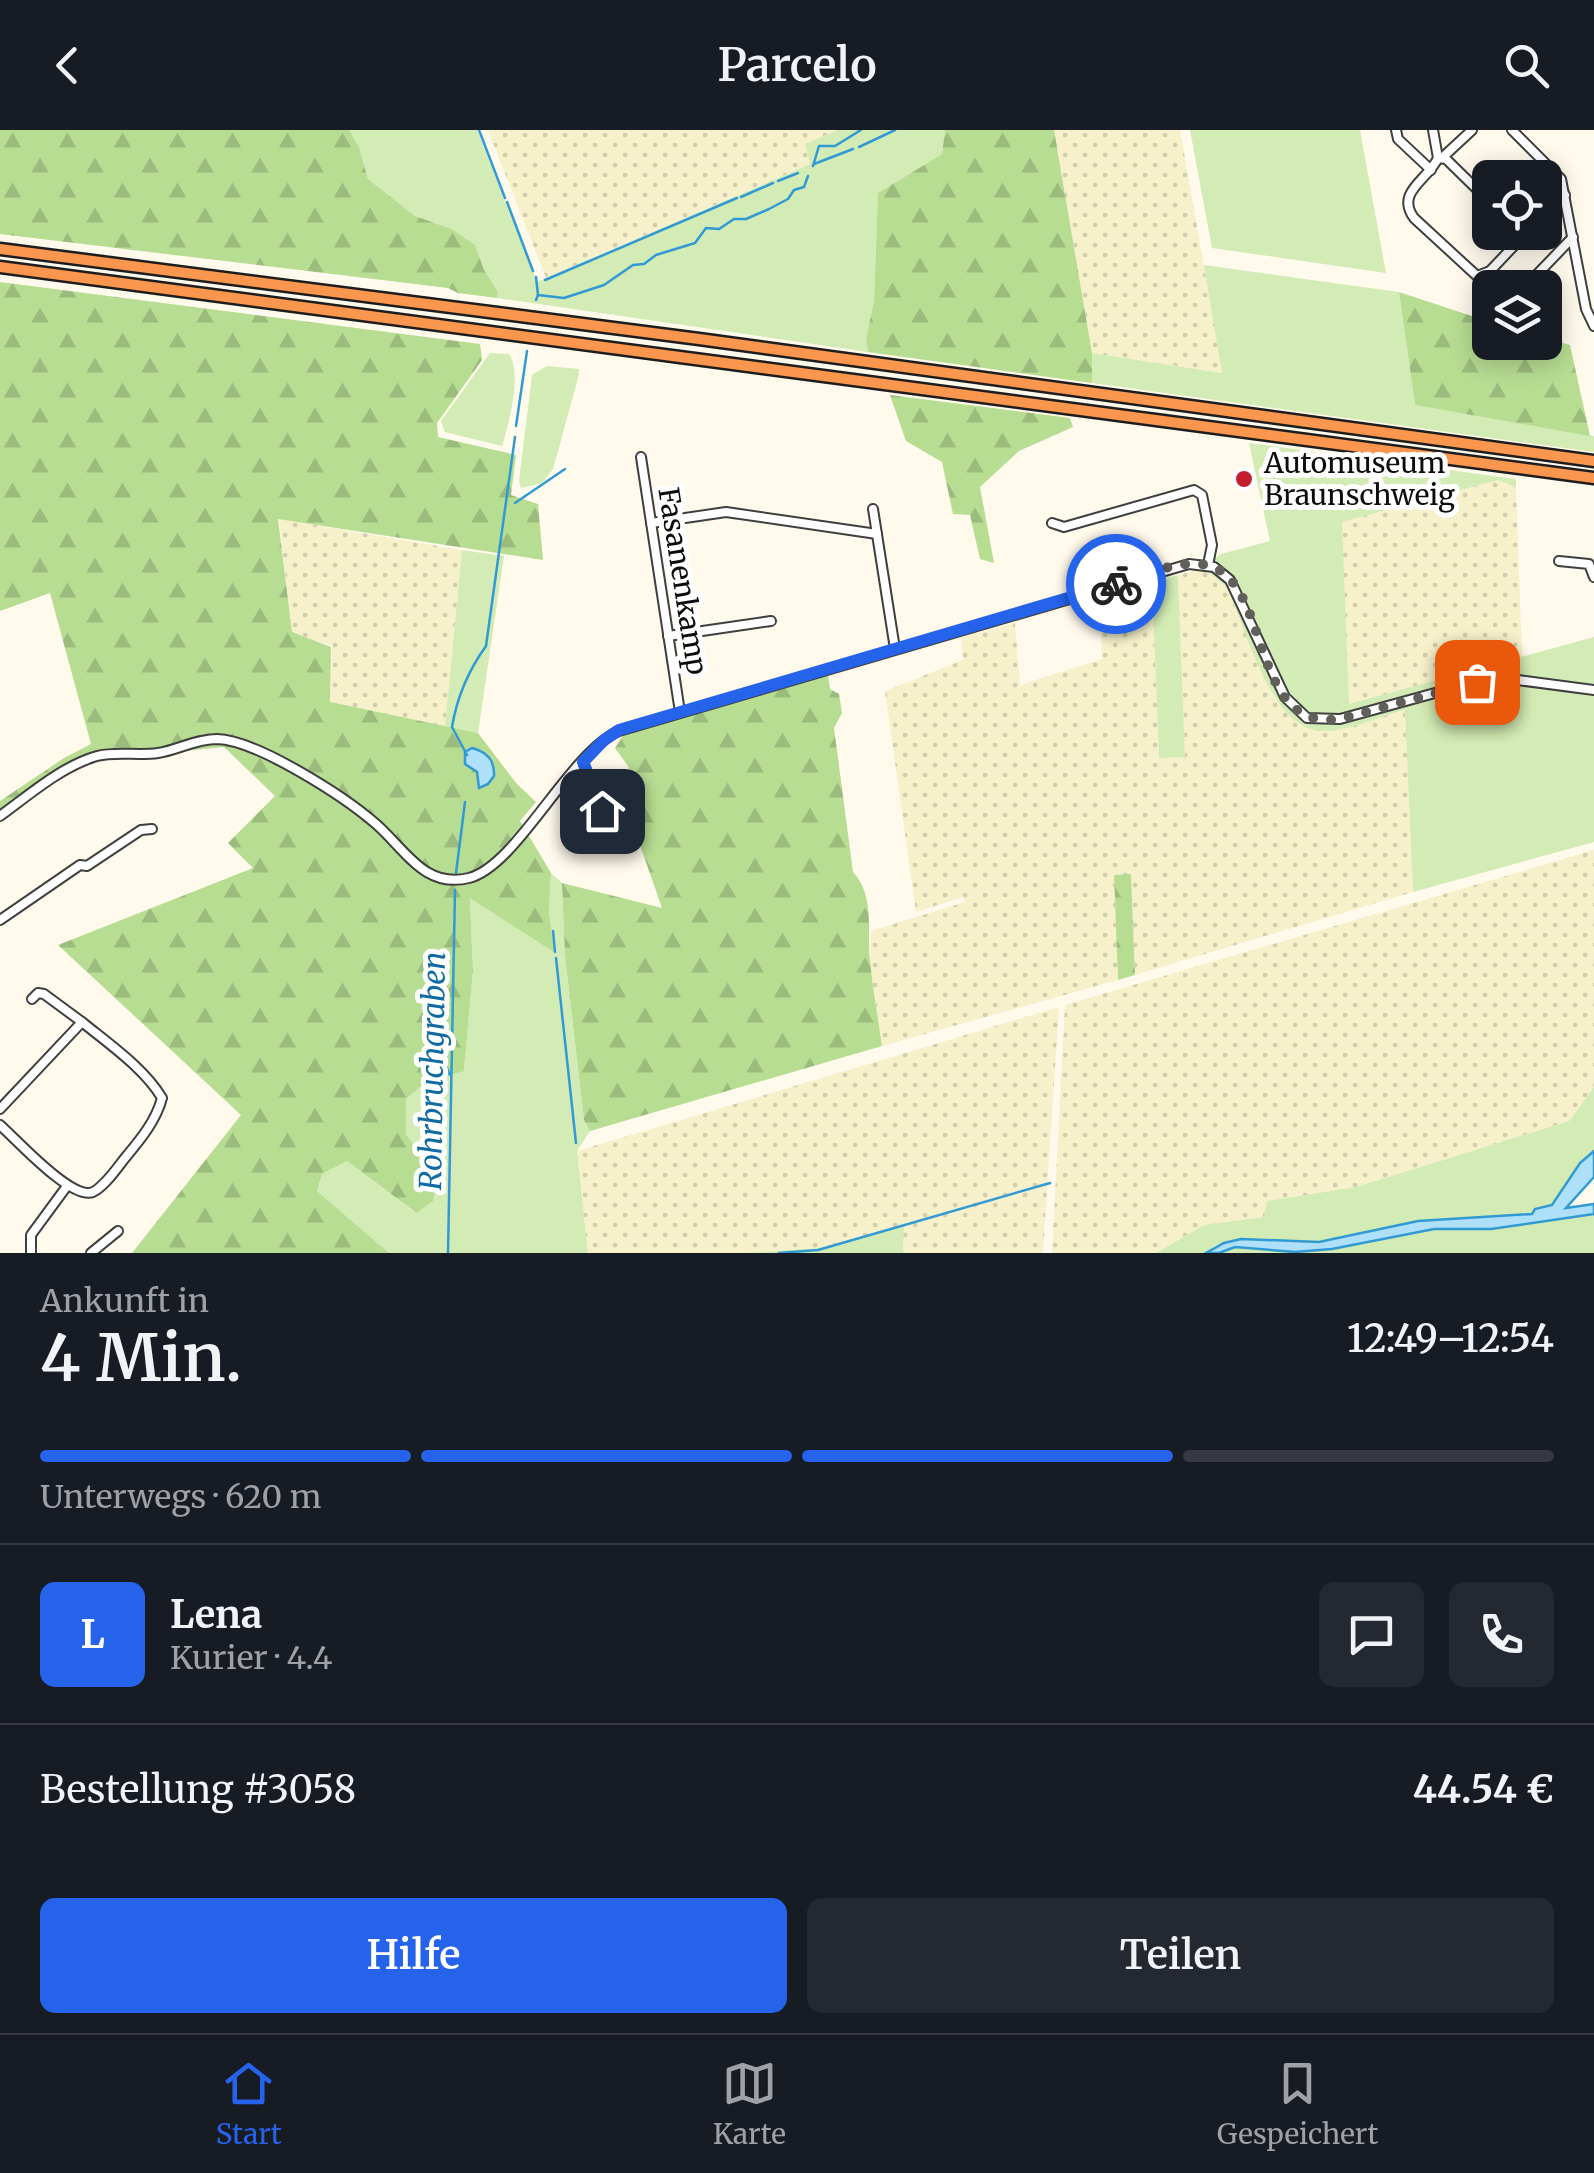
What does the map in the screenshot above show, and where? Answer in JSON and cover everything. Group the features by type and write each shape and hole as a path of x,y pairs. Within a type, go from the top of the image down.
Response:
{"highway":[{"path":"0,249 1594,461"},
{"path":"0,267 1594,478"}],"street":[{"path":"1396,130 1398,139 1430,170"},
{"path":"1433,130 1438,158"},
{"path":"1472,130 1447,155 1438,158 1408,196 1410,214 1472,272"},
{"path":"1512,130 1558,174 1586,310 1594,326"},
{"path":"1438,158 1446,159 1472,184"},
{"path":"1562,198 1565,195"},
{"path":"1541,270 1573,237"},
{"path":"1491,270 1509,250"},
{"name":"Fasanenkamp","path":"641,457 680,712"},
{"path":"1052,523 1064,526 1194,490 1202,494 1212,541 1208,566"},
{"path":"873,508 896,649"},
{"path":"651,523 726,512 877,534"},
{"path":"1559,561 1589,564 1594,577"},
{"path":"0,816 78,764 100,755 160,753 197,741 224,740 252,748 316,783 370,819 421,870 433,877 460,880 491,866 612,734 1183,565 1208,566 1230,580 1281,691 1291,706 1307,718 1340,719 1496,678 1594,690"},
{"path":"668,636 771,621"},
{"path":"583,762 602,811"},
{"path":"0,920 80,865 87,866 141,830 152,829"},
{"path":"0,1124 67,1186 80,1192 93,1191 138,1142 158,1112 162,1098 144,1076 82,1022 44,994 32,998"},
{"path":"0,1110 82,1022"},
{"path":"31,1253 31,1235 67,1186"},
{"path":"91,1253 118,1230"}],"shaded area":[{"path":"488,130 838,130 805,144 810,164 546,278"},
{"path":"1054,130 1180,130 1223,373 1092,353"},
{"path":"1498,480 1516,487 1522,658 1349,705 1341,522"},
{"path":"279,519 462,550 445,726 330,703 332,646 292,633"},
{"path":"1194,571 1211,574 1226,587 1275,699 1299,725 1336,730 1405,710 1413,892 1135,975 1131,875 1114,875 1118,980 882,1046 870,965 871,931 965,902 963,897 916,912 885,691 963,660 961,638 1015,623 1020,685 1102,659 1100,596 1152,582 1159,757 1185,756 1178,575"},
{"path":"1594,850 1594,1087 1569,1121 1356,1187 1268,1201 1265,1217 1204,1225 1156,1253 1052,1253 1065,1005"},
{"path":"1059,1007 1043,1253 903,1253 903,1225 820,1248 745,1253 588,1253 577,1151"}],"green space":[{"path":"0,130 349,130 359,147 368,179 415,216 452,229 475,245 498,292 497,298 448,288 0,234"},
{"path":"349,130 477,130 537,282 810,164 805,144 838,130 945,130 942,154 878,193 868,352 497,298 498,292 484,271 475,245 452,229 415,216 368,179 359,147"},
{"path":"945,130 1054,130 1092,353 1092,383 868,352 878,193 942,154"},
{"path":"1190,130 1360,130 1386,273 1212,248"},
{"path":"1204,265 1399,292 1415,405 1594,436 1594,452 1092,383 1092,353 1222,373"},
{"path":"0,282 480,344 482,360 437,423 438,437 516,455 511,495 538,504 543,560 278,519 292,632 331,647 330,702 478,733 516,783 536,802 520,821 551,873 549,912 554,952 470,898 473,970 464,1071 426,1082 406,1099 406,1134 436,1175 433,1201 416,1213 347,1161 322,1174 317,1191 389,1253 132,1253 241,1115 58,945 253,868 228,843 275,796 224,747 154,754 121,749 97,752 75,761 0,811 0,801 91,744 50,593 0,611"},
{"path":"1399,292 1472,316 1472,360 1562,360 1562,343 1570,345 1590,436 1415,405"},
{"path":"490,353 509,354 513,363 513,399 502,446 445,432 441,421"},
{"path":"547,366 579,369 578,378 553,469 542,483 521,488 532,375"},
{"path":"890,395 1070,418 1073,427 1019,451 980,487 994,563 980,559 970,515 953,514 942,462 906,441"},
{"path":"1249,443 1516,479 1516,487 1498,480 1342,522 1349,704 1594,637 1594,842 1413,892 1405,710 1342,729 1321,731 1303,726 1274,695 1226,587 1211,574 1194,571 1221,554 1270,541"},
{"path":"462,550 504,556 478,733 445,726"},
{"path":"1178,575 1185,757 1159,758 1152,582"},
{"path":"828,675 830,689 839,694 842,713 834,728 853,872 865,892 869,914 870,961 882,1046 590,1131 584,1120 565,956 562,883 662,908 633,825 637,809 628,766 615,748 626,731"},
{"path":"551,873 562,883 565,956 584,1120 590,1131 577,1151 588,1253 389,1253 317,1191 322,1174 347,1161 415,1213 436,1175 406,1134 406,1099 426,1082 464,1070 473,970 470,897 553,951"},
{"path":"1131,874 1135,975 1118,980 1114,875"},
{"path":"1594,1087 1594,1151 1580,1163 1552,1205 1535,1209 1532,1214 1418,1221 1319,1242 1241,1239 1215,1246 1206,1253 1156,1253 1204,1225 1264,1217 1267,1201 1356,1187 1569,1121"},
{"path":"1594,1214 1594,1253 1219,1253 1235,1247 1295,1252 1332,1249 1434,1229 1491,1229"},
{"path":"904,1225 903,1253 745,1253 820,1248"}],"water":[{"path":"472,748 489,758 494,770 488,784 479,788 477,772 465,764 465,752"},
{"path":"1594,1151 1594,1177 1566,1208 1594,1204 1594,1214 1491,1229 1434,1229 1332,1249 1295,1252 1235,1247 1206,1253 1241,1239 1319,1242 1418,1221 1532,1214 1535,1209 1552,1205 1580,1163"}],"waterway":[{"path":"479,130 505,198"},
{"name":"Rohrbruchgraben","path":"813,166 819,146 835,146 861,130"},
{"path":"859,147 895,130"},
{"path":"814,164 853,149"},
{"path":"778,181 798,173"},
{"name":"Rohrbruchgraben","path":"536,300 538,295 564,298 604,285 633,265 695,243 706,228 719,229 734,219 746,219 788,199 794,190 804,187 808,176"},
{"path":"741,197 773,183"},
{"path":"545,280 737,198"},
{"path":"507,202 533,271"},
{"path":"536,277 538,295"},
{"name":"Rohrbruchgraben","path":"516,426 527,351"},
{"name":"Rohrbruchgraben","path":"467,755 452,727 464,685 486,646 515,437"},
{"path":"515,503 565,469"},
{"name":"Rohrbruchgraben","path":"456,873 465,802"},
{"name":"Rohrbruchgraben","path":"448,1253 455,890"},
{"path":"553,931 555,952"},
{"path":"556,958 576,1143"},
{"path":"433,1036 450,1075"},
{"path":"779,1253 818,1250 1050,1183"}],"way so far":[{"path":"1116,584 1188,564 1204,564 1222,572 1242,602 1284,697 1307,718 1340,719 1477,682"}],"place":[{"name":"Automuseum Braunschweig","path":"1244,479"}],"route":[{"path":"602,811 583,762 619,730 1116,584"}]}
